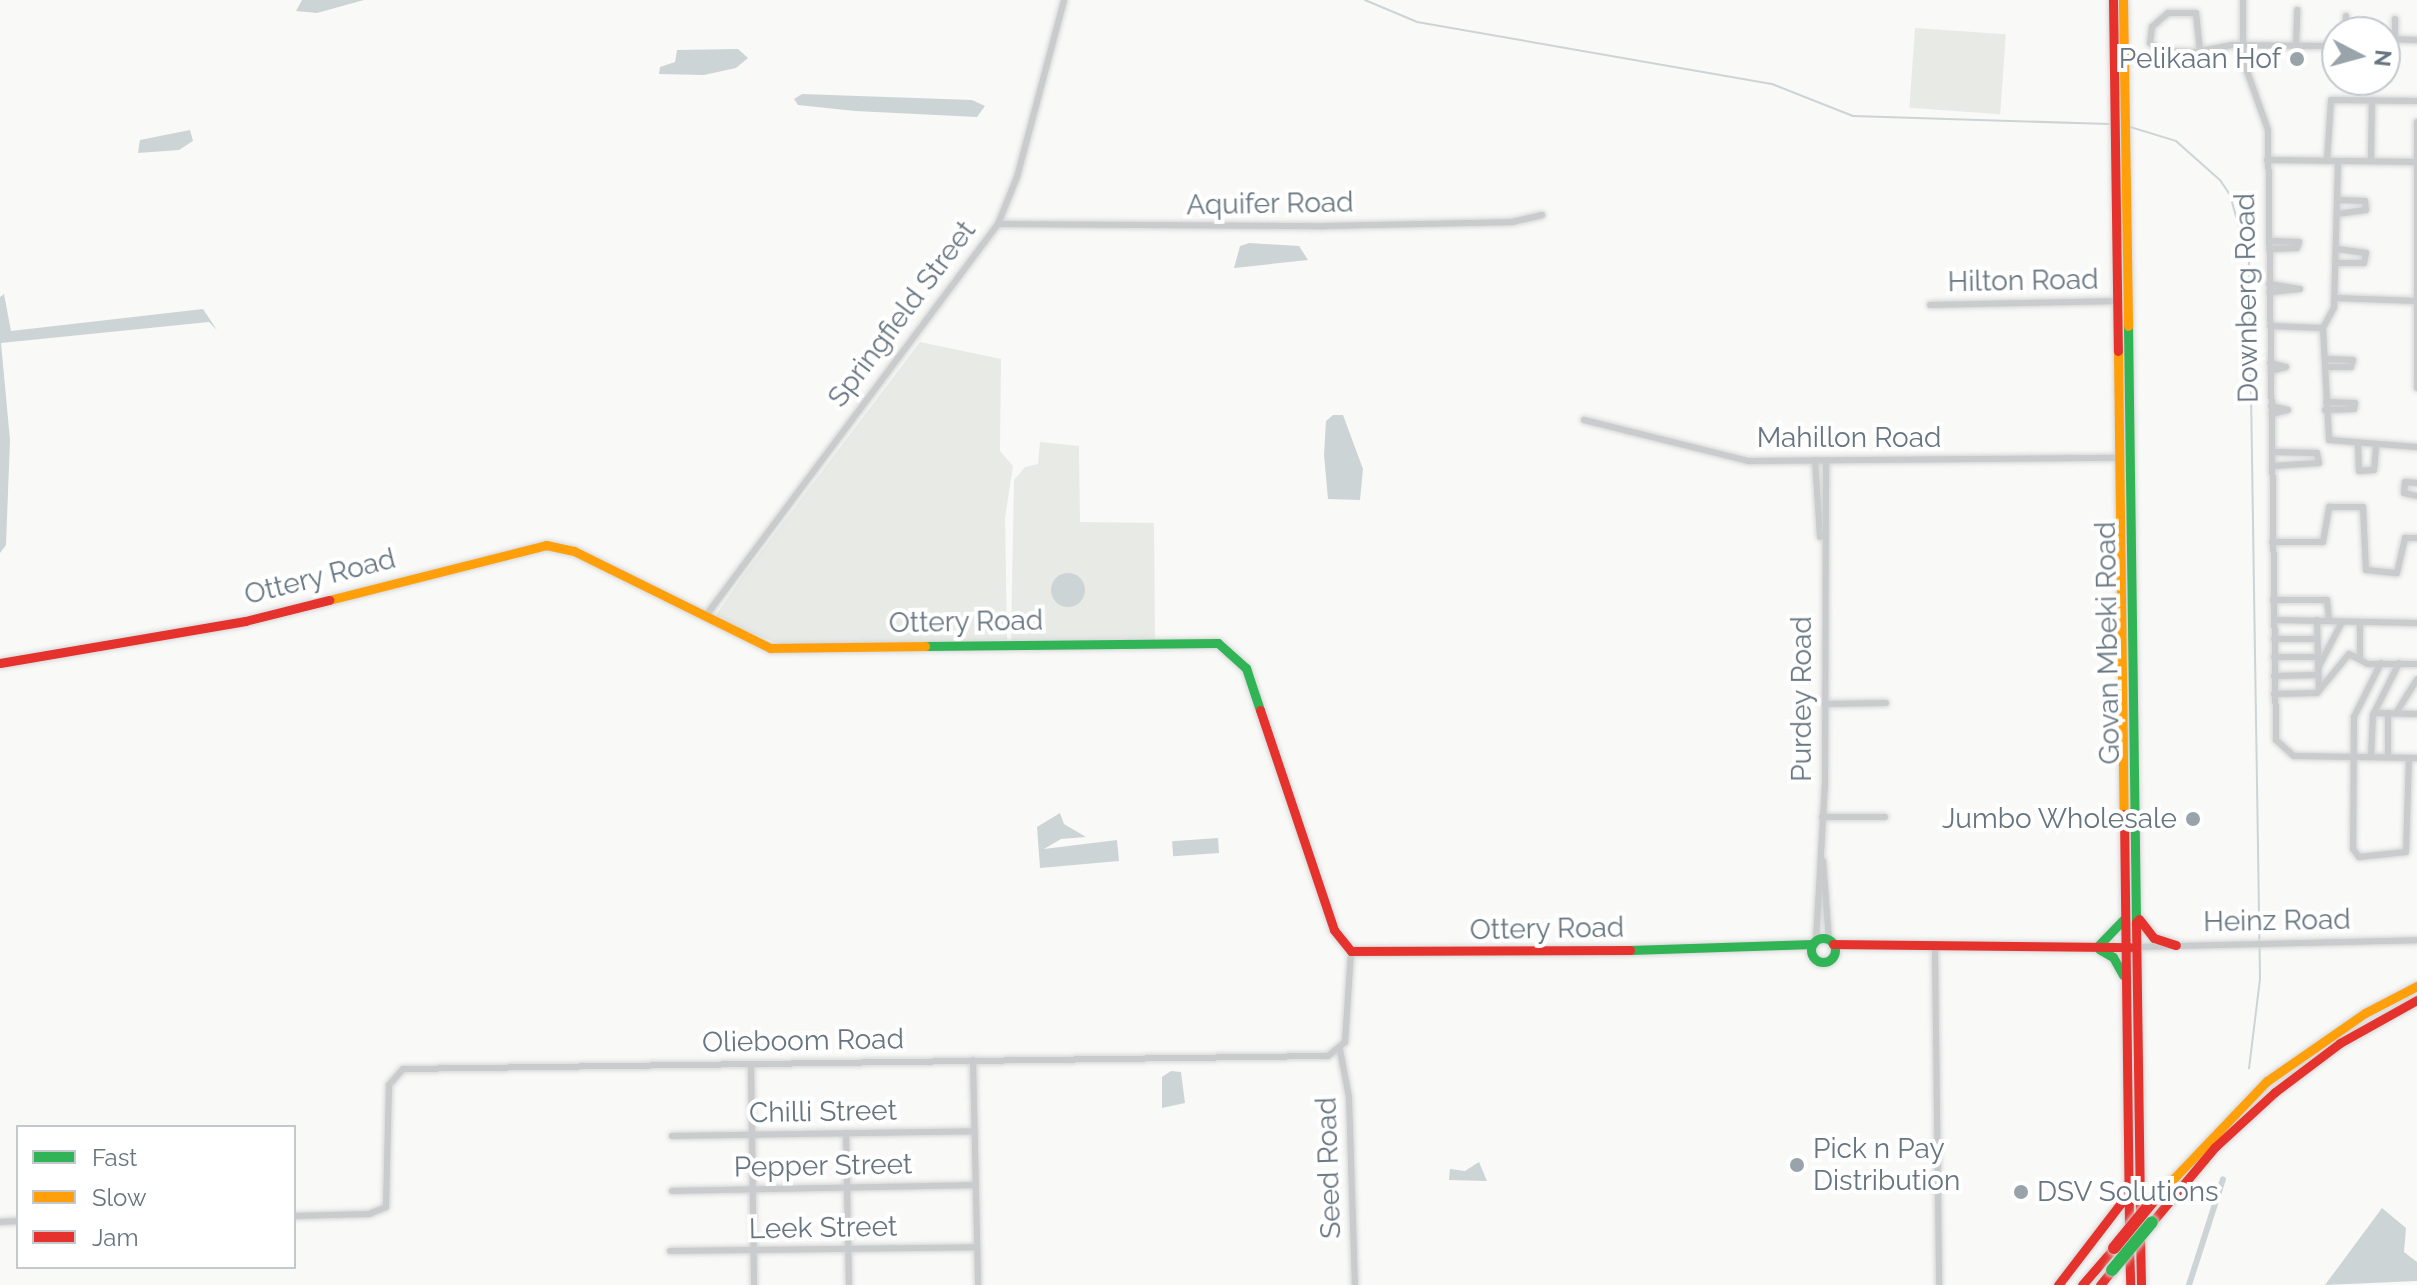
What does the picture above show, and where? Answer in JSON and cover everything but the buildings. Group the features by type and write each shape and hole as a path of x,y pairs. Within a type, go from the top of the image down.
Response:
{"main road":[{"name":"Govan Mbeki Road","path":"2113,0 2120,122 2124,919 2130,947 2134,1197 2130,1285"},
{"name":"Govan Mbeki Road","path":"2123,0 2118,301 2137,912 2124,978 2141,1285"},
{"name":"Ottery Road","path":"0,663 245,621 546,545 574,551 703,619 777,649 1203,642 1230,647 1246,668 1334,930 1351,951 1760,950 1825,945 1879,949 2130,947"},
{"path":"2137,912 2149,934 2176,945"},
{"path":"2124,919 2095,947 2113,957 2124,978"},
{"name":"Ottery Road","path":"1760,950 1824,962 1825,945"},
{"path":"1814,958 1825,945"},
{"path":"2082,1285 2155,1198 2267,1081 2365,1013 2417,986"},
{"path":"2105,1279 2215,1147 2275,1092 2340,1043 2417,1000"},
{"path":"2058,1285 2134,1197"}],"street":[{"name":"Springfield Street","path":"703,619 998,224 1017,177 1064,0"},
{"name":"Downberg Road","path":"2243,0 2243,46 2266,120 2276,740 2282,750 2353,757"},
{"path":"2296,46 2297,10"},
{"path":"2200,51 2196,13 2168,13 2152,27 2153,50 2200,51 2321,44"},
{"path":"2371,161 2372,100"},
{"path":"2327,161 2329,103 2417,101"},
{"path":"2417,122 2417,388"},
{"path":"2267,160 2416,162"},
{"path":"2338,161 2336,298 2323,328 2329,441 2417,447"},
{"path":"2337,200 2365,201 2366,210 2337,214"},
{"name":"Aquifer Road","path":"998,224 1325,226 1512,222 1542,215"},
{"path":"2336,263 2364,263 2366,253 2337,249"},
{"path":"2336,298 2416,301"},
{"name":"Hilton Road","path":"1930,305 2118,301"},
{"path":"2270,326 2323,328"},
{"name":"Mahillon Road","path":"1584,420 1738,460 2124,458"},
{"path":"2358,445 2358,471 2374,470 2376,446"},
{"path":"2272,452 2319,455 2317,466 2272,466"},
{"name":"Purdey Road","path":"1815,460 1821,544 1825,704 1822,817 1825,945"},
{"name":"Purdey Road","path":"1821,544 1826,460"},
{"path":"2417,483 2405,482 2404,493 2417,496"},
{"path":"2272,542 2323,542 2329,507 2363,507 2366,570 2397,573 2405,538 2417,538"},
{"path":"2273,600 2327,600 2329,620"},
{"path":"2274,620 2417,623"},
{"path":"2317,620 2319,690"},
{"path":"2317,672 2342,622"},
{"path":"2360,622 2360,659"},
{"path":"2274,639 2317,639"},
{"path":"2274,694 2319,690 2349,654 2381,663 2417,664"},
{"path":"2274,657 2317,657"},
{"path":"2381,663 2354,714 2357,856 2405,855 2409,758"},
{"path":"2371,757 2374,713 2399,663"},
{"path":"2274,676 2317,672"},
{"path":"2388,757 2392,713 2417,679"},
{"path":"1825,704 1886,703"},
{"path":"2374,713 2417,714"},
{"path":"2353,757 2417,758"},
{"path":"2408,796 2417,797"},
{"path":"1822,817 1885,817"},
{"name":"Purdey Road","path":"1822,854 1825,945"},
{"name":"Heinz Road","path":"2130,947 2417,940"},
{"path":"1935,949 1939,1285"},
{"path":"1340,1050 1351,951"},
{"name":"Olieboom Road","path":"296,1216 369,1214 386,1207 389,1085 403,1069 1312,1057 1340,1050"},
{"name":"Seed Road","path":"1340,1050 1351,1126 1355,1285"},
{"path":"973,1060 978,1285"},
{"path":"751,1064 754,1285"},
{"name":"Chilli Street","path":"672,1136 974,1131"},
{"path":"846,1133 849,1285"},
{"name":"Pepper Street","path":"672,1191 976,1185"},
{"name":"Leek Street","path":"670,1251 977,1247"}],"shaded area":[{"path":"302,0 364,0 317,13 296,11"},
{"path":"1915,28 2006,34 2000,114 1909,108"},
{"path":"738,49 748,58 736,68 704,75 659,74 660,67 675,62 677,50"},
{"path":"802,94 972,100 985,106 977,117 855,111 798,105 794,99"},
{"path":"190,130 193,141 179,150 138,153 140,140"},
{"path":"1249,243 1299,246 1308,260 1234,268 1240,246"},
{"path":"4,294 11,331 203,309 217,330 209,322 1,343 10,440 6,545 0,553 0,297"},
{"path":"920,342 1001,359 1000,451 1013,466 1005,518 1007,640 786,646 719,622 716,615 742,577"},
{"path":"1333,415 1343,415 1363,469 1360,500 1328,499 1324,455 1326,421"},
{"path":"1040,442 1079,446 1080,522 1154,523 1155,640 1011,641 1014,480 1025,467 1038,464"},
{"path":"1068,573 1080,578 1085,590 1080,602 1068,607 1056,602 1051,590 1056,578"},
{"path":"1060,813 1064,824 1086,837 1061,839 1044,849 1117,840 1119,861 1040,868 1037,827"},
{"path":"1218,838 1219,853 1173,856 1172,841"},
{"path":"1171,1071 1181,1072 1185,1103 1162,1108 1162,1077"},
{"path":"1479,1162 1487,1181 1449,1180 1450,1169 1465,1171"},
{"path":"2382,1208 2406,1228 2404,1252 2417,1262 2417,1281 2325,1285"}],"waterway":[{"path":"1365,0 1417,22 1772,84 1853,116 2109,124"},
{"path":"2127,126 2176,141 2220,180 2230,195 2249,263 2260,979 2249,1068"},
{"path":"2189,1285 2223,1179"}],"traffic: fast":[{"path":"2128,326 2136,922"},
{"path":"925,646 1218,643 1246,668 1260,710"},
{"path":"2097,947 2124,919"},
{"path":"1823,938 1831,942 1835,950 1831,958 1823,962 1815,958 1811,950 1815,942 1823,938"},
{"path":"1630,950 1813,944"},
{"path":"2099,949 2113,957 2123,975"},
{"path":"2112,1270 2152,1222"}],"traffic: slow":[{"path":"2123,0 2128,326"},
{"path":"2118,351 2124,814"},
{"path":"329,600 546,545 574,551 770,648 925,646"},
{"path":"2155,1198 2267,1081 2365,1013 2417,986"}],"traffic: jam":[{"path":"2113,0 2118,351"},
{"path":"0,663 245,621 329,600"},
{"path":"1260,710 1334,930 1351,951 1630,950"},
{"path":"2124,814 2129,1234"},
{"path":"2139,919 2154,938 2176,945"},
{"path":"2136,922 2140,1218"},
{"path":"1833,944 2130,947"},
{"path":"2152,1222 2215,1147 2275,1092 2340,1043 2417,1000"},
{"path":"2058,1285 2121,1203 2140,1196"},
{"path":"2114,1248 2155,1198"},
{"path":"2140,1236 2141,1285"},
{"path":"2082,1285 2114,1248"},
{"path":"2129,1248 2130,1285"},
{"path":"2100,1285 2112,1270"}],"place":[{"name":"Pelikaan Hof","path":"2297,59"},
{"name":"Jumbo Wholesale","path":"2193,819"},
{"name":"Pick n Pay Distribution","path":"1797,1165"},
{"name":"DSV Solutions","path":"2021,1192"}]}
